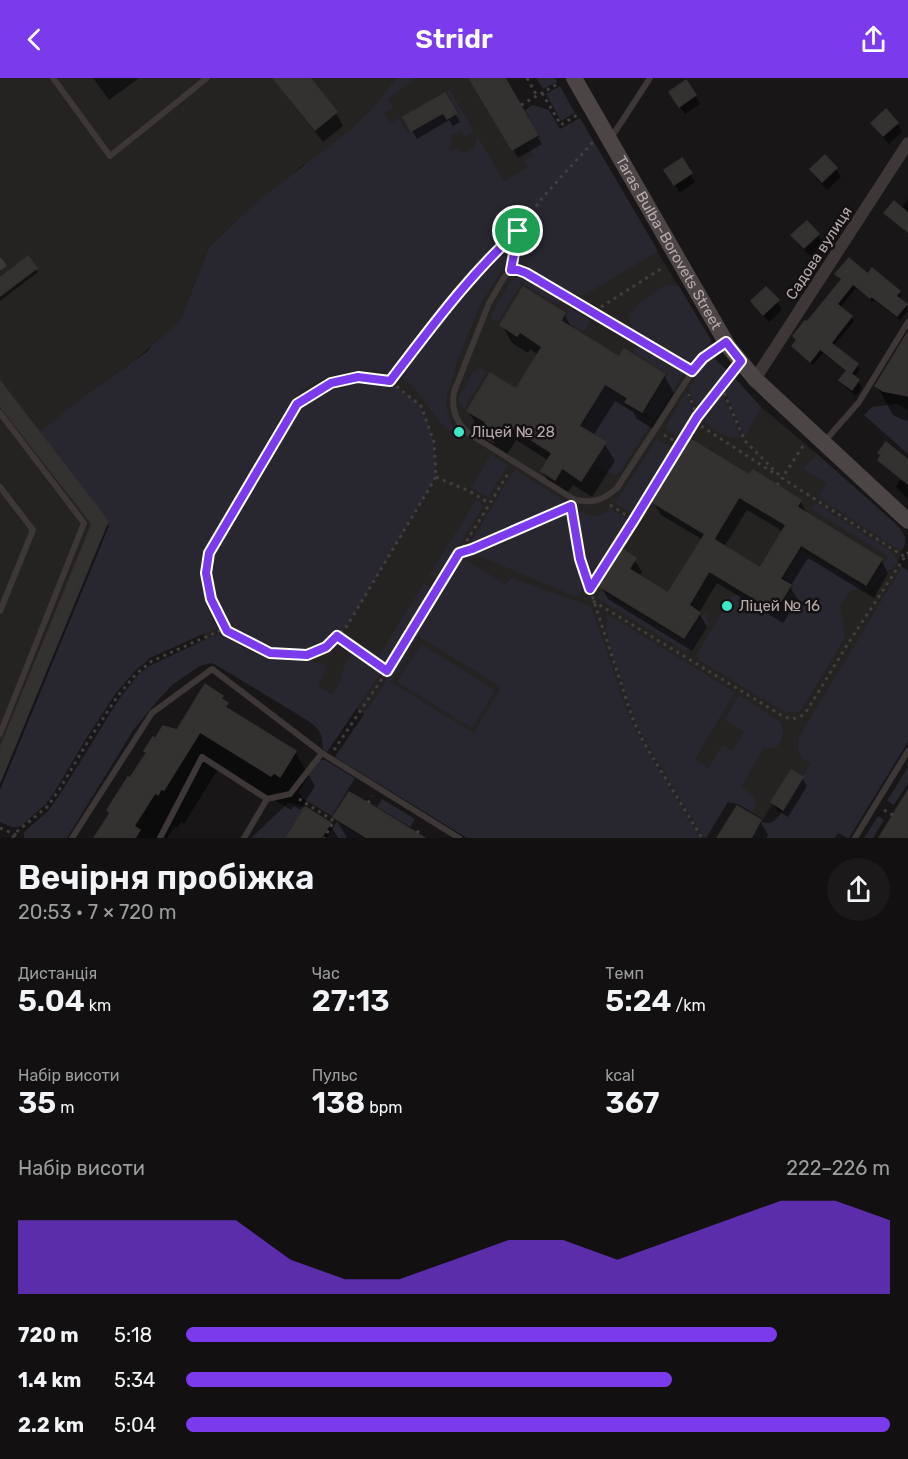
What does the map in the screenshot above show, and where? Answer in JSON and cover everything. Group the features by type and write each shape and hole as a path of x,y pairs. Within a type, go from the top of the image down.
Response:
{"street":[{"name":"Taras Bulba-Borovets Street","path":"567,80 726,342 755,379 908,520"},
{"name":"Садова вулиця","path":"755,379 908,143"}],"lane":[{"path":"53,78 110,156 207,78"},
{"path":"602,140 650,78"},
{"path":"0,261 3,265 0,267"},
{"path":"637,338 526,273 511,270 505,276 485,311 454,392 453,408 462,428 468,433 575,500 595,501 617,488 692,371 703,358 726,342"},
{"path":"818,437 859,402 908,322"},
{"path":"0,413 84,523 0,734"},
{"path":"0,487 33,530 0,611"},
{"path":"72,838 152,713 212,669 322,753 459,838"},
{"path":"855,838 908,751"},
{"path":"160,838 202,757 267,799 290,794 322,753"},
{"path":"244,838 267,799"}],"path":[{"path":"527,78 537,96"},
{"path":"521,105 567,80"},
{"path":"542,93 561,125 579,114"},
{"path":"390,381 452,300 497,250 518,231 543,197 602,140"},
{"path":"511,270 518,231"},
{"path":"592,312 668,265"},
{"path":"637,338 692,371"},
{"path":"590,589 697,417 741,361"},
{"path":"14,836 46,807 117,697 136,674 152,661 219,631 227,631 270,653 307,655 326,647 346,626 436,477 434,442 421,406 390,381 358,377 331,383 297,404 209,553 206,573 211,599 227,631"},
{"path":"685,381 697,417"},
{"path":"721,386 745,441 782,478"},
{"path":"694,422 905,557"},
{"path":"655,430 680,444"},
{"path":"777,485 818,437"},
{"path":"329,757 387,671 514,462"},
{"path":"436,477 469,491 489,503"},
{"path":"601,499 634,520"},
{"path":"459,553 571,506 580,559 632,717 702,838"},
{"path":"593,601 781,716 795,719 806,712 908,552"},
{"path":"337,636 387,671"},
{"path":"290,794 334,821 324,838"},
{"path":"0,828 19,838"}],"shaded area":[{"path":"0,78 505,78 550,156 657,251 711,340 714,358 761,407 898,526 905,538 898,563 908,571 804,780 792,772 763,819 738,804 728,802 706,838 611,838 423,762 354,706 214,663 190,592 304,164 209,247 180,321 135,360 89,393 108,521 0,782"},
{"path":"397,78 416,78 388,99 393,107 384,113 390,123 399,118 407,133 441,115 444,121 459,113 446,91 450,90 474,131 465,137 459,132 452,135 450,139 453,145 449,148 451,151 457,148 466,153 474,148 475,139 478,137 504,181 528,167 524,161 533,155 527,145 540,137 525,110 533,105 549,110 560,129 580,118 658,251 585,295 578,295 562,288 522,263 513,263 503,269 480,305 457,362 447,395 446,405 455,430 454,434 437,418 416,390 397,376 385,372 342,373 321,379 302,391 281,418 206,551 202,573 204,593 218,629 150,658 134,672 116,693 46,804 21,826 13,827 0,822 0,782 108,521 39,432 149,350 180,321 209,247 259,200 354,127"},
{"path":"536,78 555,78 557,82 543,89"},
{"path":"560,86 575,113 561,121 546,94"},
{"path":"518,278 530,282 560,301 558,305 522,283 497,323 492,319 492,313 511,281"},
{"path":"667,285 679,286 711,340 689,365 634,331 631,326 629,316 635,307"},
{"path":"570,308 591,320 584,332 563,320"},
{"path":"639,343 685,372 655,419 644,412 668,374 633,352"},
{"path":"714,358 730,373 698,412 689,388 704,365"},
{"path":"480,368 487,372 464,409 459,402 459,397 474,371"},
{"path":"732,375 761,407 745,436 723,387"},
{"path":"358,377 390,381 421,406 434,442 436,477 347,626 326,647 307,655 270,653 227,631 211,599 206,573 209,553 297,404 331,383"},
{"path":"605,386 624,398 624,404 652,422 617,474 612,474 594,463 607,442 590,431 587,435 579,430"},
{"path":"721,390 741,438 718,432 700,415"},
{"path":"687,391 694,417 678,437 667,430 666,426"},
{"path":"897,404 908,410 908,454 864,415 872,407"},
{"path":"657,439 673,447 632,514 615,503"},
{"path":"491,454 508,465 488,498 471,488"},
{"path":"817,454 898,526 905,537 903,549 893,546 818,497 826,483 803,469"},
{"path":"515,469 568,503 474,543 471,541"},
{"path":"476,500 484,505 438,581 429,576"},
{"path":"815,503 891,551 898,563 869,588 888,556 811,509"},
{"path":"576,508 597,516 610,508 628,520 600,564 593,568 583,563"},
{"path":"569,513 583,588 577,595 574,596 474,554"},
{"path":"801,550 865,588 850,591 840,606 845,638 801,710 795,713 783,711 700,661 697,654 731,597 736,594 743,595 776,615 794,585 784,578"},
{"path":"461,557 505,584 512,578 591,606 630,719 700,838 467,838 335,757 379,692","holes":["418,636 501,687 474,733 391,682"]},
{"path":"902,567 908,571 908,742 849,838 838,833 835,838 751,838 761,822 771,822 779,816 810,764 799,753 799,737"},
{"path":"424,583 433,588 387,665 377,659"},
{"path":"601,591 685,642 704,613 708,624 690,650 683,650 597,598"},
{"path":"607,614 735,692 695,759 708,768 722,745 733,749 744,732 725,720 739,695 781,722 783,733 781,742 775,748 764,748 741,787 753,795 756,804 752,812 738,804 728,802 706,838 703,836 646,742 633,715 610,645 606,628"},
{"path":"218,635 264,656 323,663 327,668 318,686 332,695 340,682 345,663 353,651 382,671 327,752 323,749 319,731 310,722 216,665 211,663 200,666 172,685 134,729 67,838 24,838 24,832 48,811 62,791 119,699 138,675 149,666"},
{"path":"421,644 495,690 472,728 397,682"},
{"path":"320,760 325,760 355,778 332,816 302,798 299,792"},
{"path":"908,767 908,783 894,805 887,801"},
{"path":"382,799 415,819 410,827 377,807"},
{"path":"288,803 304,808 285,838 251,838"},
{"path":"878,816 884,820 873,838 864,838"},
{"path":"337,821 364,838 327,838"}],"building":[{"path":"273,78 310,78 337,112 315,130"},
{"path":"469,78 505,78 538,135 512,150"},
{"path":"686,80 696,95 679,107 669,92"},
{"path":"445,93 457,113 447,119 443,113 411,131 403,117"},
{"path":"886,109 898,123 883,136 871,123"},
{"path":"825,155 837,168 822,182 810,169"},
{"path":"682,158 692,173 674,185 664,170"},
{"path":"894,201 908,213 908,232 884,213"},
{"path":"807,221 819,234 804,248 791,235"},
{"path":"28,256 37,268 0,296 0,278"},
{"path":"849,258 868,274 872,268 900,291 896,296 907,304 897,316 853,284 837,304 852,316 831,343 858,364 851,374 820,349 810,362 792,346 797,340 793,336 842,279 835,274"},
{"path":"523,287 565,313 561,321 619,357 624,349 665,374 642,412 625,402 628,398 605,384 579,426 606,442 581,481 562,468 555,480 541,471 552,453 505,423 493,442 479,434 486,422 467,411 490,373 516,389 542,347 520,332 517,336 500,325"},
{"path":"766,287 779,300 763,315 751,301"},
{"path":"908,332 908,396 883,391 875,386"},
{"path":"847,370 859,380 852,390 839,380"},
{"path":"0,381 108,521 0,782 0,748 92,524 0,406"},
{"path":"690,439 749,475 753,470 801,500 797,507 882,559 866,585 801,545 780,579 791,585 775,611 709,571 689,605 700,613 684,638 599,586 621,549 636,558 629,569 668,593 705,534 652,502","holes":["739,497 786,525 760,568 705,534 714,539"]},
{"path":"886,442 908,460 908,484 878,460 881,455 878,453"},
{"path":"205,684 223,696 221,699 228,703 225,707 296,751 280,777 274,773 271,776 200,732 164,790 161,789 158,795 155,793 134,826 140,830 135,838 94,838 110,813 107,810 147,752 144,751 153,737 155,739 163,726 177,730"},
{"path":"791,770 803,777 783,810 771,802"},
{"path":"908,790 908,838 879,838 893,815"},
{"path":"349,792 425,838 367,838 333,817"},
{"path":"737,806 761,820 751,838 717,838"},
{"path":"305,807 331,823 321,838 286,838"}],"place":[{"name":"Ліцей № 28","path":"459,432"},
{"name":"Ліцей № 16","path":"727,606"}],"route":[{"path":"518,231 511,270 526,273 692,371 703,358 726,342 741,361 697,417 590,589 580,559 571,506 459,553 387,671 337,636 326,647 307,655 270,653 227,631 211,599 206,573 209,553 297,404 331,383 358,377 390,381 452,300 497,250 518,231"}]}
